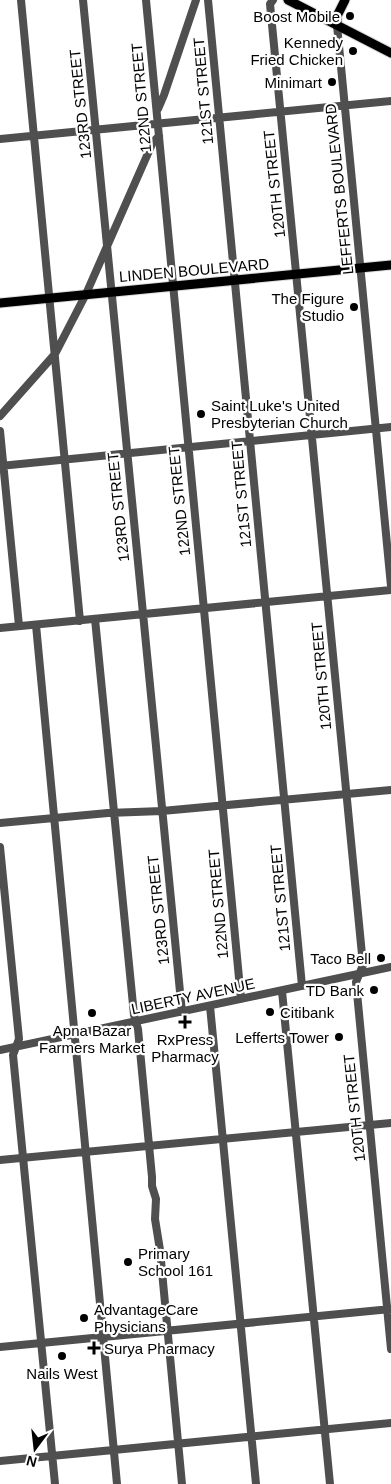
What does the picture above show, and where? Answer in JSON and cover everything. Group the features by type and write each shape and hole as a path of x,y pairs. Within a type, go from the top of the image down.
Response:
{"main road":[{"path":"288,0 391,53"},
{"name":"LEFFERTS BOULEVARD","path":"337,25 337,16 346,0"},
{"name":"LINDEN BOULEVARD","path":"0,303 391,265"}],"street":[{"path":"21,0 80,621"},
{"name":"123RD STREET","path":"83,0 182,1012"},
{"name":"122ND STREET","path":"146,0 241,999"},
{"name":"120TH STREET","path":"273,0 270,4 363,965 356,982 389,1309 391,1349"},
{"path":"157,111 195,3 209,2"},
{"name":"121ST STREET","path":"209,2 302,986"},
{"name":"LEFFERTS BOULEVARD","path":"337,25 391,586"},
{"path":"0,139 391,102"},
{"path":"0,416 55,354 108,247 153,142 159,136"},
{"path":"2,466 391,428"},
{"path":"0,431 19,626"},
{"path":"0,628 391,590"},
{"path":"95,620 134,1015 138,1029 150,1146 152,1186 156,1199 155,1219 182,1484"},
{"path":"36,625 117,1484"},
{"path":"0,823 114,813 162,812 391,790"},
{"path":"0,847 19,1039 13,1055 55,1484"},
{"name":"LIBERTY AVENUE","path":"0,1050 391,967"},
{"path":"282,991 330,1484"},
{"path":"210,1006 256,1484"},
{"path":"0,1160 391,1122"},
{"path":"0,1346 389,1309"},
{"path":"0,1461 391,1423"}],"place":[{"name":"Boost Mobile","path":"350,16"},
{"name":"Kennedy Fried Chicken","path":"353,51"},
{"name":"Minimart","path":"332,82"},
{"name":"The Figure Studio","path":"354,307"},
{"name":"Saint Luke's United Presbyterian Church","path":"201,414"},
{"name":"Taco Bell","path":"381,958"},
{"name":"TD Bank","path":"374,990"},
{"name":"Citibank","path":"270,1012"},
{"name":"Apna Bazar Farmers Market","path":"92,1013"},
{"name":"RxPress Pharmacy","path":"185,1022"},
{"name":"Lefferts Tower","path":"339,1037"},
{"name":"Primary School 161","path":"128,1262"},
{"name":"AdvantageCare Physicians","path":"84,1318"},
{"name":"Surya Pharmacy","path":"94,1348"},
{"name":"Nails West","path":"62,1356"}]}
